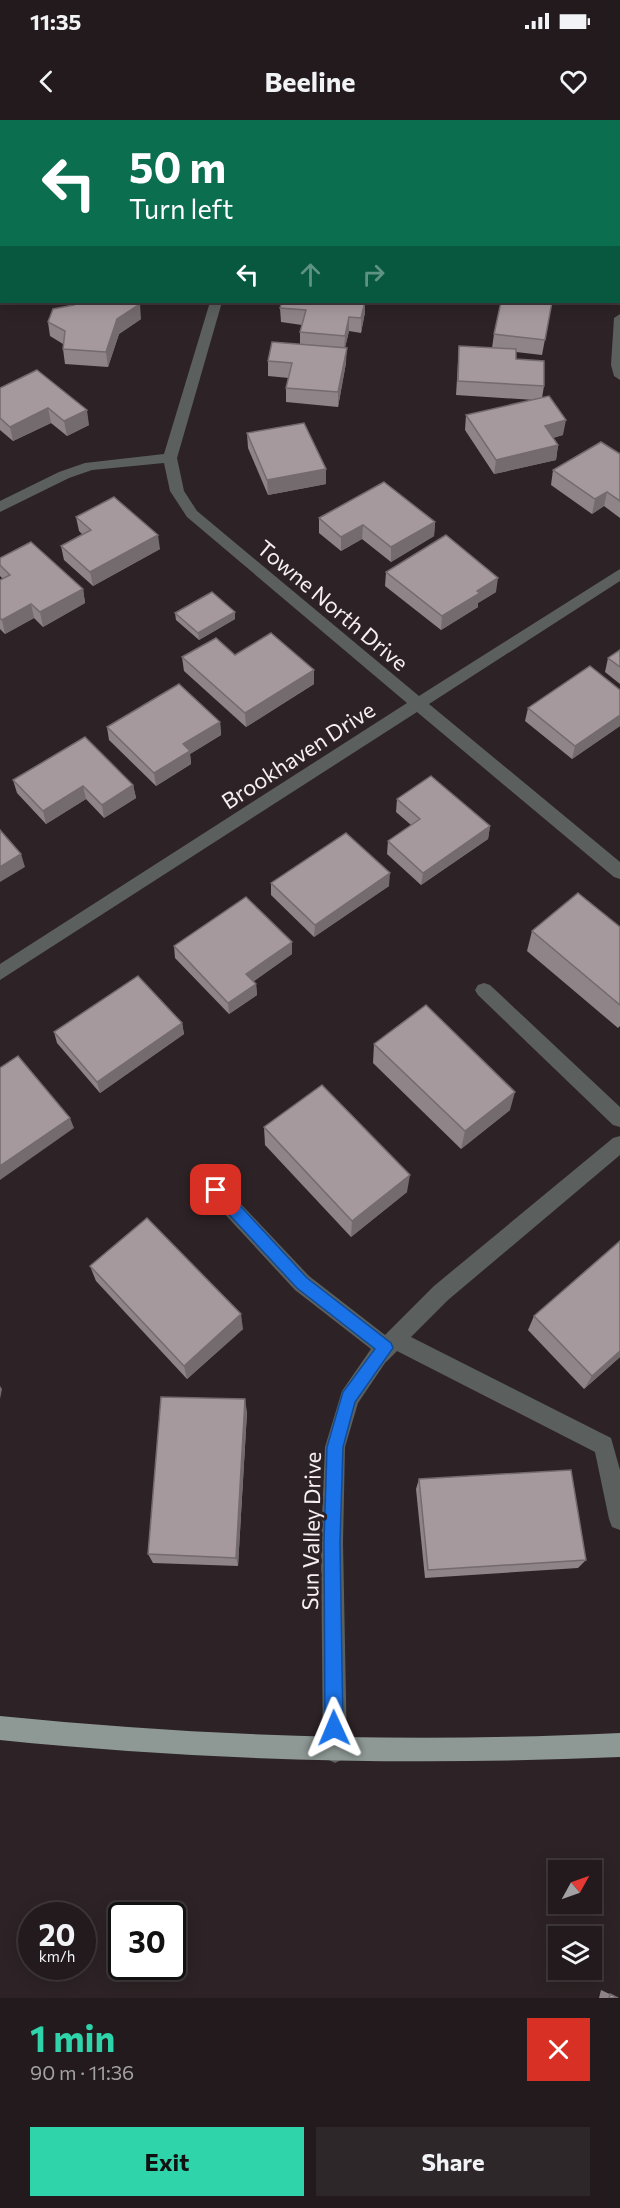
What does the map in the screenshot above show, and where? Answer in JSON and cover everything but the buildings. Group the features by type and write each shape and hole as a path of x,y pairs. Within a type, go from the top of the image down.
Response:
{"main road":[{"path":"0,1728 180,1745 334,1751 541,1750 620,1745"}],"street":[{"name":"Towne North Drive","path":"216,303 170,458 177,492 192,514 620,872"},
{"path":"620,318 617,365 620,376"},
{"path":"0,507 64,475 90,466 170,458"},
{"name":"Brookhaven Drive","path":"0,973 620,574"},
{"path":"484,990 620,1119"},
{"name":"Sun Valley Drive","path":"334,1751 332,1542 335,1447 349,1398 390,1344 441,1293 620,1144"},
{"path":"216,1190 302,1283 390,1344 604,1445 620,1519"}],"route":[{"path":"216,1190 302,1283 385,1348 349,1398 335,1447 332,1542 334,1728"}]}
